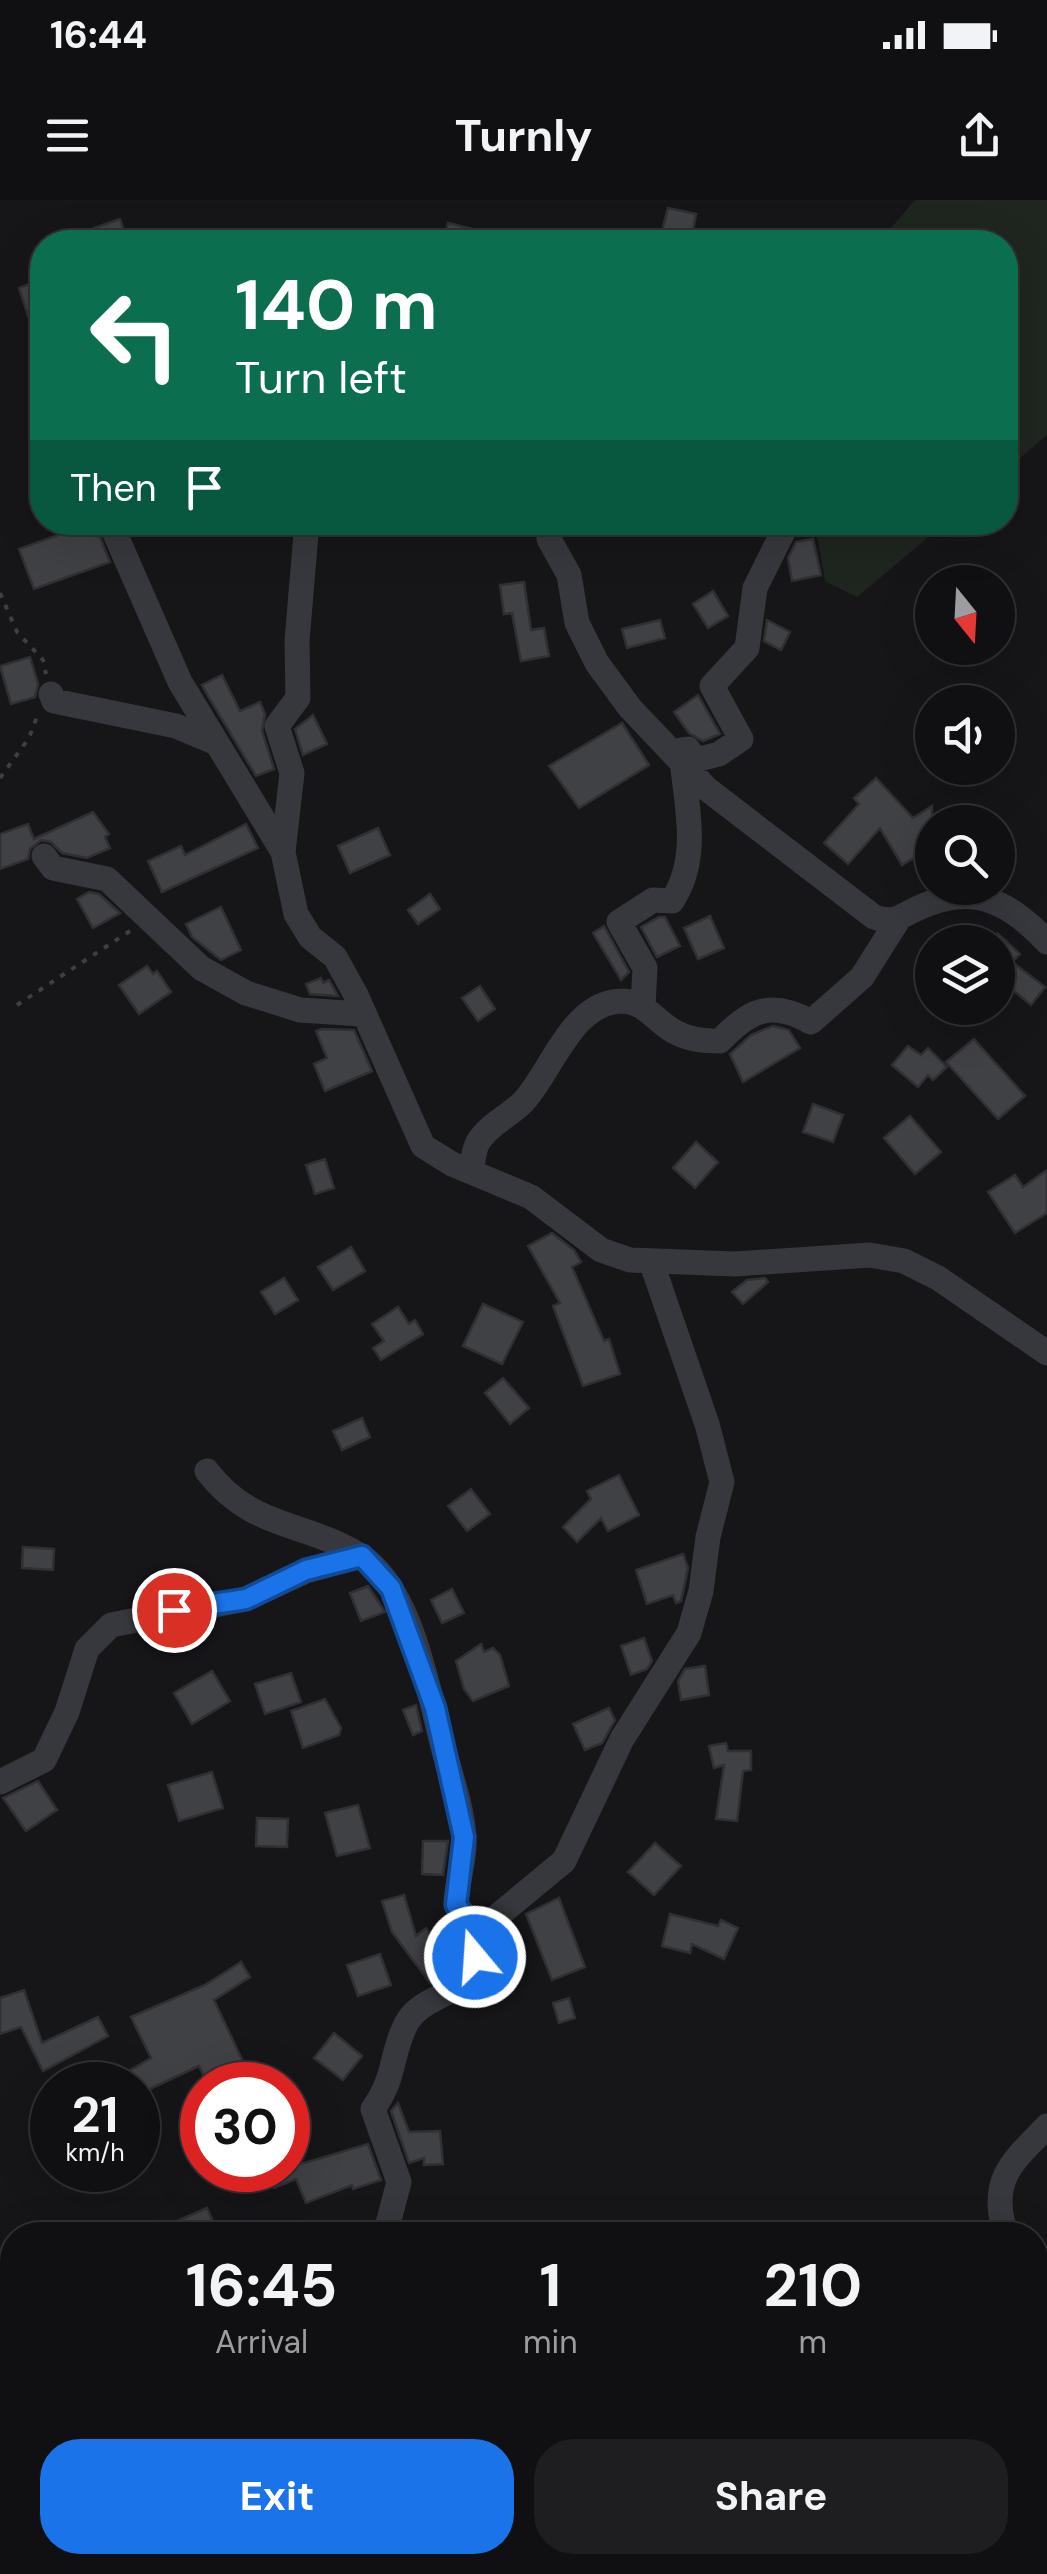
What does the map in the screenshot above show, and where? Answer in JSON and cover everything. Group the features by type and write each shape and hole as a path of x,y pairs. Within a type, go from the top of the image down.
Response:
{"street":[{"path":"116,535 180,682 283,852"},
{"path":"306,535 297,641 298,698 277,726 292,773 283,852 296,914 310,936 334,957 356,995 361,1014 423,1146 531,1197 600,1250 652,1264 870,1255 904,1261 938,1278 1047,1352"},
{"path":"549,535 569,575 577,623 597,662 650,733 682,760 707,789 874,917 898,920 945,899 967,896 1009,906 1047,942"},
{"path":"643,1006 646,968 619,922 653,900 672,902 683,885 690,852 681,750 688,748 696,760 719,754 741,739 712,686 747,648 755,588 782,535"},
{"path":"51,694 54,701 176,726 214,742"},
{"path":"44,856 52,868 107,878 201,968 246,993 300,1010 361,1014"},
{"path":"472,1172 474,1154 486,1131 523,1102 582,1018 612,1002 643,1006 672,1031 698,1041 720,1042 739,1021 756,1012 786,1008 811,1022 862,977 898,920"},
{"path":"388,2222 399,2182 373,2110 393,2077 406,2025 418,2007 463,1981 475,1957 478,1933 564,1861 622,1739 689,1633 722,1482 707,1424 652,1264"},
{"path":"207,1472 235,1503 256,1516 336,1542 362,1556 391,1588 425,1674 462,1818 464,1858 456,1905 478,1933"},
{"path":"0,1782 44,1760 68,1712 87,1649 111,1625 143,1615 246,1599 306,1570 362,1556"},
{"path":"1002,2222 997,2201 1000,2182 1047,2126"}],"path":[{"path":"0,593 17,632 43,660 51,694 30,738 0,778"},
{"path":"17,1006 112,940 152,921"}],"shaded area":[{"path":"915,200 1047,200 1047,435 1018,460 1018,230 889,230"},
{"path":"817,535 931,535 857,597 825,581"}],"building":[{"path":"668,208 696,214 693,230 662,230"},
{"path":"120,219 124,230 95,230"},
{"path":"448,223 476,230 446,230"},
{"path":"30,284 30,322 19,288"},
{"path":"58,535 99,535 110,562 34,589 19,549"},
{"path":"813,539 821,575 792,581 788,558 796,542"},
{"path":"524,582 531,630 544,628 549,656 521,661 512,613 504,614 500,585"},
{"path":"713,591 728,616 708,628 693,604"},
{"path":"660,620 665,638 627,648 622,629"},
{"path":"767,620 790,632 781,650 764,641"},
{"path":"30,657 38,684 35,697 11,704 0,666"},
{"path":"222,675 240,711 260,702 265,714 262,731 274,769 256,776 208,696 202,685"},
{"path":"698,695 720,734 703,741 689,733 674,712"},
{"path":"313,715 327,744 303,755 295,729"},
{"path":"622,723 649,765 579,808 549,766"},
{"path":"876,778 915,817 915,857 902,865 880,828 848,864 824,843 859,804 854,798"},
{"path":"93,812 109,834 105,837 110,848 87,858 62,853 51,842 41,840 30,849 28,859 0,869 0,834 28,824 34,839"},
{"path":"246,824 258,848 162,892 148,861 181,846 185,855"},
{"path":"378,828 390,855 350,873 338,846"},
{"path":"89,892 99,894 120,913 93,928 77,899"},
{"path":"430,894 440,909 418,924 408,910"},
{"path":"221,907 241,950 221,960 192,937 186,924"},
{"path":"710,916 724,948 698,959 684,928"},
{"path":"665,917 680,946 657,957 641,927"},
{"path":"604,926 629,972 621,980 593,933"},
{"path":"1015,964 1045,987 1031,1005 1015,992"},
{"path":"147,966 153,974 157,971 171,992 139,1014 119,985"},
{"path":"321,978 323,983 329,980 338,996 310,994 306,984"},
{"path":"480,986 495,1009 478,1021 462,998"},
{"path":"773,1026 789,1030 800,1048 743,1082 730,1054 751,1035"},
{"path":"354,1030 372,1071 325,1091 314,1064 327,1058 316,1031"},
{"path":"974,1039 1025,1096 998,1119 946,1062"},
{"path":"908,1046 921,1055 928,1048 947,1067 933,1080 928,1075 918,1087 892,1065"},
{"path":"813,1104 843,1115 833,1142 803,1132"},
{"path":"910,1116 941,1152 915,1174 884,1138"},
{"path":"696,1142 718,1162 695,1188 673,1168"},
{"path":"325,1159 334,1188 315,1194 306,1165"},
{"path":"1047,1170 1047,1213 1015,1233 988,1192 1015,1175 1023,1187"},
{"path":"552,1233 574,1250 581,1262 572,1267 604,1341 609,1339 620,1374 583,1386 553,1306 560,1303 528,1246"},
{"path":"351,1247 365,1271 333,1290 318,1267"},
{"path":"284,1278 298,1300 275,1314 261,1292"},
{"path":"765,1278 768,1282 743,1304 732,1292 747,1280"},
{"path":"483,1304 523,1322 502,1364 463,1346"},
{"path":"398,1307 409,1324 415,1320 423,1334 381,1360 373,1348 384,1341 372,1324"},
{"path":"503,1378 529,1408 510,1424 485,1393"},
{"path":"362,1418 370,1437 342,1450 333,1431"},
{"path":"619,1475 639,1515 608,1531 601,1518 577,1542 563,1527 591,1499 587,1491"},
{"path":"471,1489 490,1514 467,1531 448,1506"},
{"path":"23,1547 54,1549 53,1570 22,1568"},
{"path":"683,1554 688,1568 681,1601 676,1603 673,1595 647,1604 636,1570"},
{"path":"368,1586 385,1612 361,1621 350,1593"},
{"path":"452,1589 464,1613 442,1623 431,1600"},
{"path":"644,1638 652,1661 647,1669 631,1675 621,1646"},
{"path":"481,1644 484,1652 493,1648 500,1655 509,1686 473,1701 464,1689 456,1661"},
{"path":"705,1666 709,1695 681,1700 678,1681 685,1669"},
{"path":"212,1671 230,1701 192,1724 174,1693"},
{"path":"291,1673 301,1702 265,1714 255,1684"},
{"path":"325,1699 341,1728 339,1735 303,1748 291,1711"},
{"path":"416,1705 422,1731 413,1735 403,1710"},
{"path":"609,1708 615,1720 602,1743 585,1750 573,1724"},
{"path":"726,1743 728,1751 751,1751 751,1770 743,1771 737,1821 716,1819 724,1765 714,1768 709,1746"},
{"path":"212,1772 223,1808 179,1821 168,1785"},
{"path":"38,1781 57,1810 26,1831 3,1798"},
{"path":"358,1805 370,1848 337,1856 325,1813"},
{"path":"257,1818 288,1819 287,1847 256,1846"},
{"path":"423,1841 448,1841 443,1875 422,1874"},
{"path":"655,1843 681,1866 654,1895 628,1872"},
{"path":"404,1895 416,1936 426,1928 454,1965 430,1983 392,1932 382,1901"},
{"path":"559,1898 585,1967 552,1980 526,1914"},
{"path":"670,1914 718,1926 721,1920 738,1928 724,1959 692,1944 690,1953 662,1946"},
{"path":"380,1954 391,1985 358,1996 347,1965"},
{"path":"241,1962 250,1977 214,2000 243,2062 180,2062 180,2075 160,2084 160,2062 144,2062 151,2058 131,2017 205,1985"},
{"path":"24,1990 42,2043 98,2017 108,2036 60,2062 38,2062 21,2027 0,2034 0,1998"},
{"path":"569,1998 575,2018 559,2023 553,2003"},
{"path":"334,2033 362,2056 343,2080 314,2058"},
{"path":"398,2103 409,2132 440,2131 443,2164 424,2165 424,2158 409,2163 391,2111"},
{"path":"368,2144 381,2180 353,2189 352,2185 306,2203 301,2192 310,2192 310,2161"},
{"path":"207,2208 213,2222 175,2222"}],"route":[{"path":"174,1610 246,1599 306,1570 362,1556 379,1570 391,1588 420,1657 456,1790 464,1858 456,1886 456,1905 464,1922 478,1933 475,1957"}]}
